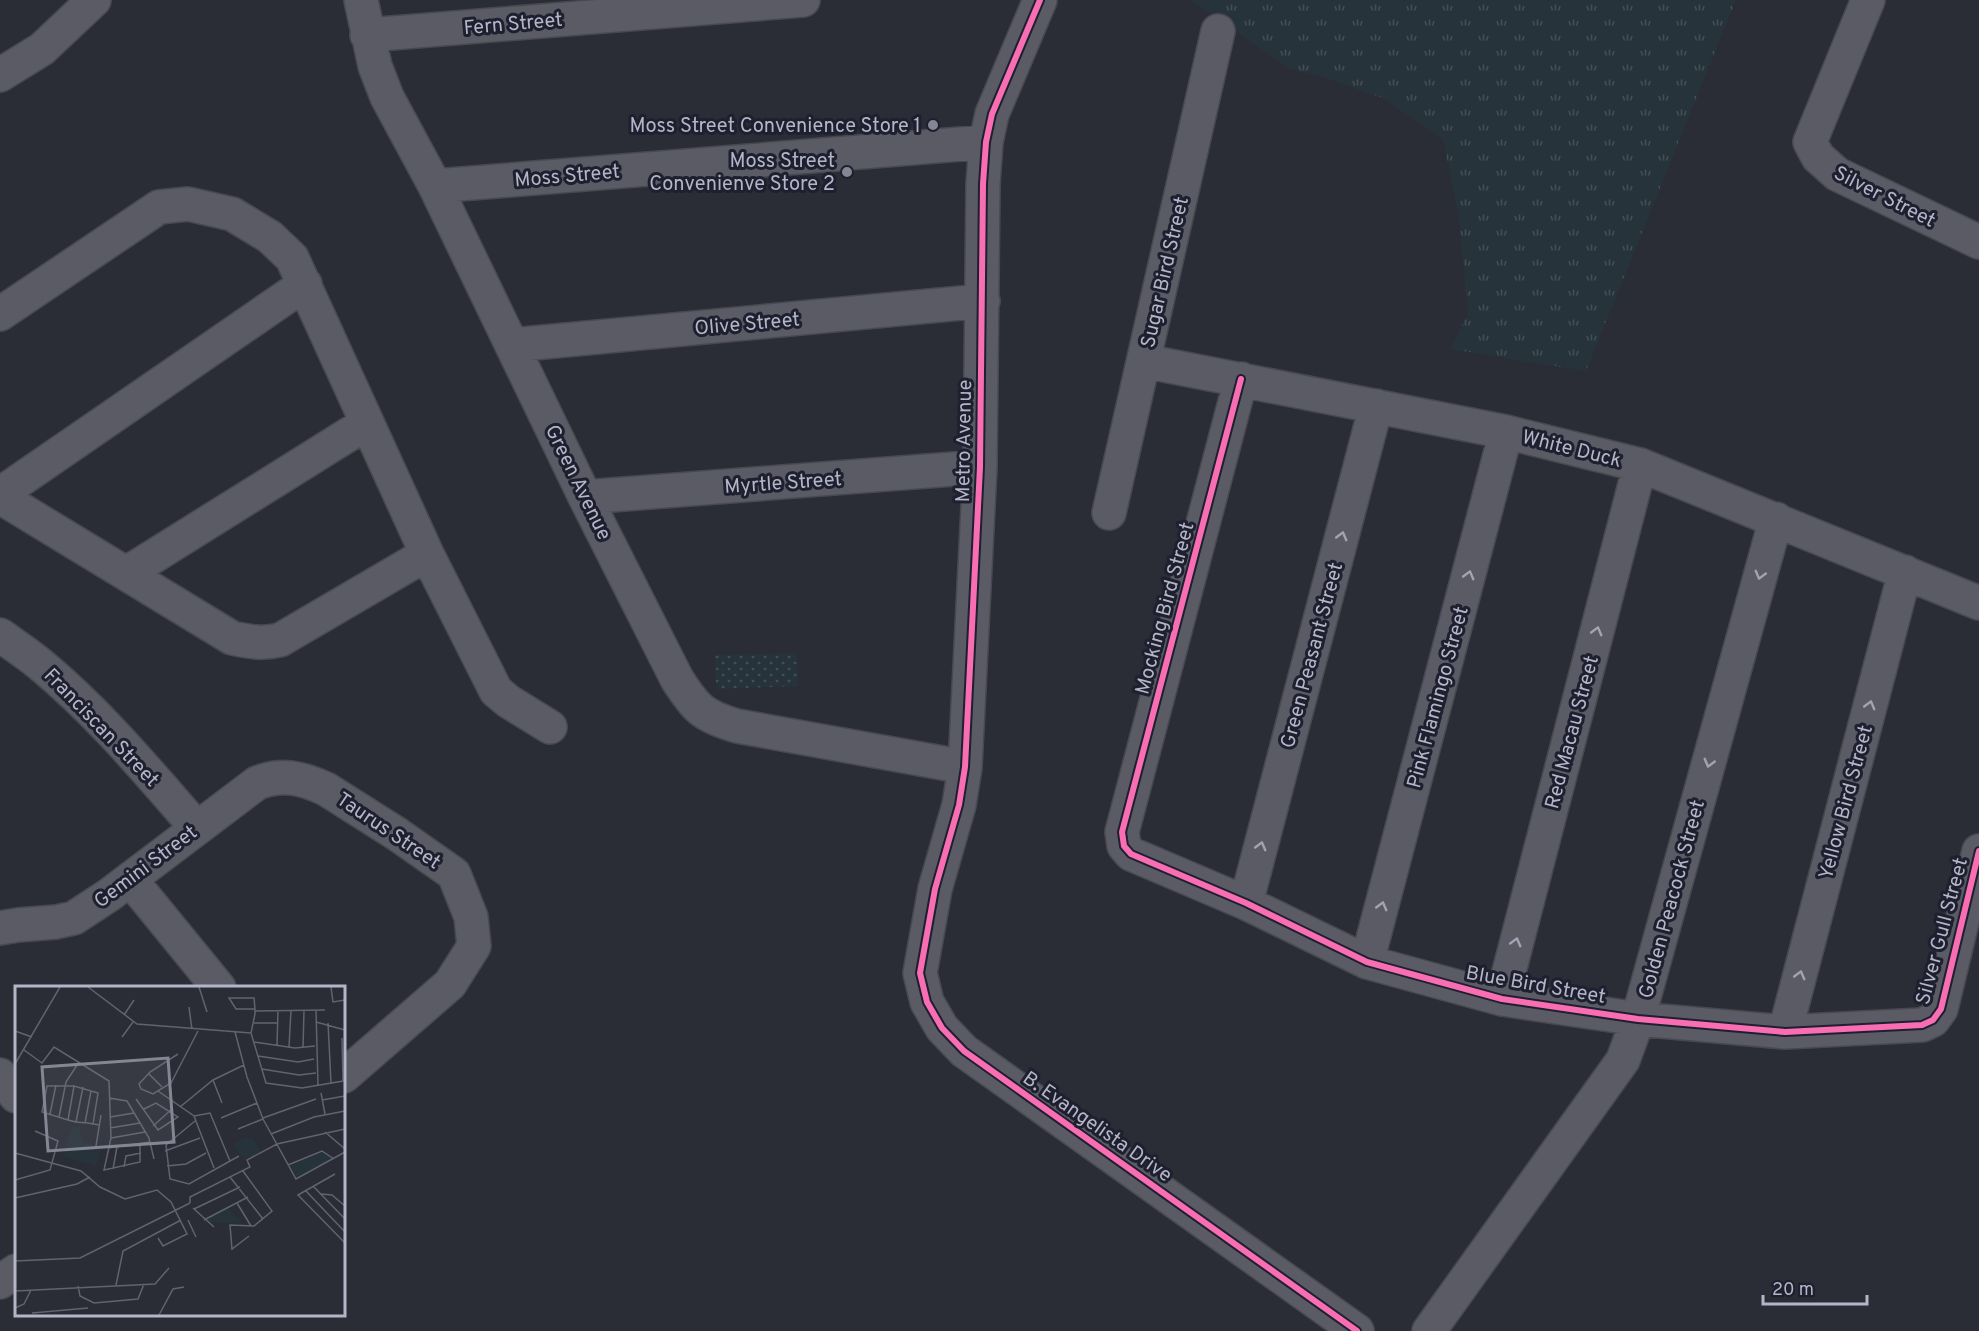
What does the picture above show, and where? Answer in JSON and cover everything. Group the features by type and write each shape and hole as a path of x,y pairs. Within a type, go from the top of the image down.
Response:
{"street":[{"path":"0,75 42,49 94,0"},
{"name":"Green Avenue","path":"361,0 375,66 387,97 435,186 585,497 677,679 689,698 700,711 716,720 737,726 964,767"},
{"name":"Fern Street","path":"367,35 525,11 803,0"},
{"name":"Metro Avenue","path":"935,889 958,805 964,767 980,467 983,184 986,142 992,114 1040,0"},
{"name":"Silver Street","path":"1868,0 1810,142 1818,157 1837,174 1979,242"},
{"name":"Sugar Bird Street","path":"1109,513 1218,31"},
{"name":"Moss Street","path":"435,186 986,142"},
{"path":"0,314 159,207 188,204 232,214 270,237 292,258 305,284 427,554 496,691 550,727"},
{"path":"305,284 0,495 232,638 264,644 280,640 427,554"},
{"name":"Olive Street","path":"512,345 983,301"},
{"name":"White Duck","path":"1144,361 1506,432 1640,465 1979,603"},
{"name":"Mocking Bird Street","path":"1124,846 1122,832 1241,379"},
{"name":"Green Peasant Street","path":"1246,903 1376,406"},
{"path":"127,573 367,423"},
{"name":"Pink Flamingo Street","path":"1367,962 1506,432"},
{"name":"Red Macau Street","path":"1502,999 1640,465"},
{"name":"Myrtle Street","path":"585,497 980,467"},
{"name":"Golden Peacock Street","path":"1430,1331 1623,1060 1638,1018 1776,519"},
{"name":"Yellow Bird Street","path":"1785,1032 1905,572"},
{"name":"Franciscan Street","path":"0,635 40,664 85,705 126,747 196,827"},
{"name":"Gemini Street","path":"0,928 74,918 109,896 196,827 257,783 279,777"},
{"name":"Taurus Street","path":"279,777 305,780 326,789 437,861 454,874 471,917 474,946 450,984 345,1075"},
{"name":"Blue Bird Street","path":"1124,846 1131,854 1246,903 1367,962 1502,999 1638,1018 1785,1032 1922,1025 1933,1020"},
{"name":"Silver Gull Street","path":"1933,1020 1941,1009 1979,850"},
{"path":"130,879 218,986"},
{"name":"B. Evangelista Drive","path":"935,889 920,973 927,1002 942,1029 964,1051 1357,1331"},
{"path":"0,1075 15,1095"},
{"path":"0,1282 15,1272"}],"green space":[{"path":"1191,0 1736,0 1586,371 1451,349 1468,313 1459,218 1443,139 1383,98 1320,76 1288,68"},
{"path":"797,653 798,686 716,689 715,655"}],"cycle path":[{"path":"1040,0 992,114 986,142 983,184 980,467 965,767 959,805 935,889 920,973 927,1002 942,1028 964,1051 1357,1331"},
{"path":"1241,379 1122,832 1124,846 1131,854 1246,903 1367,962 1502,999 1638,1019 1785,1032 1922,1025 1933,1020 1941,1009 1979,851"}],"place":[{"name":"Moss Street Convenience Store 1","path":"933,125"},
{"name":"Moss Street Convenienve Store 2","path":"847,172"}]}
